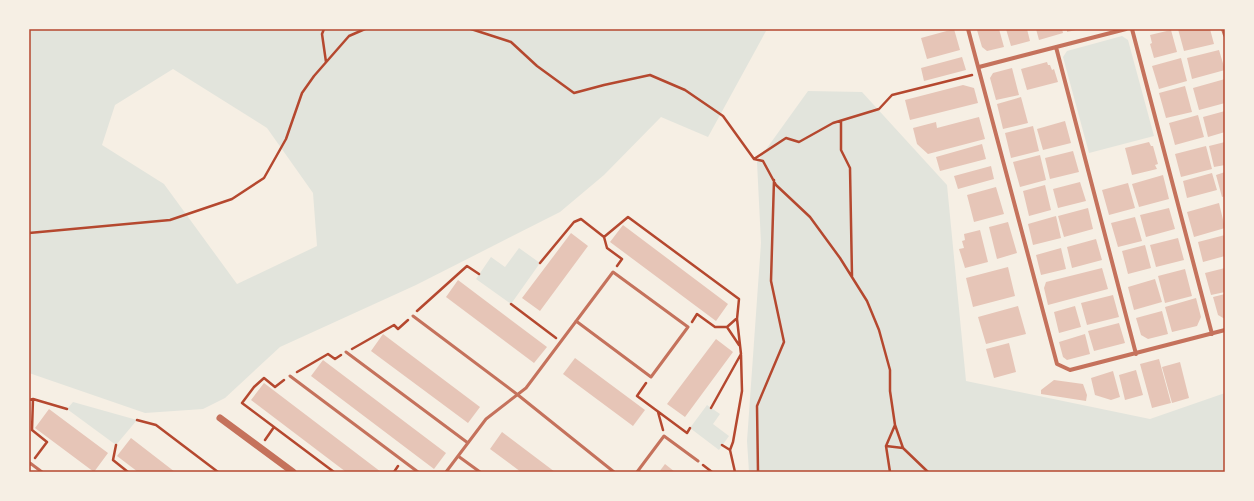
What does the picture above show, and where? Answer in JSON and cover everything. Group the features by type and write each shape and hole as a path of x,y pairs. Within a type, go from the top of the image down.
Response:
{"street":[{"path":"968,29 1057,364 1070,370 1225,330"},
{"path":"979,67 1126,29"},
{"path":"1132,29 1212,334"},
{"path":"1223,29 1225,35"},
{"path":"1056,47 1136,354"},
{"path":"220,418 293,472"}],"lane":[{"path":"446,472 486,419 526,388 561,342 576,321 613,272 688,328 651,377 576,321"},
{"path":"413,316 518,395 614,472"},
{"path":"346,352 468,443"},
{"path":"290,376 418,472"},
{"path":"637,472 664,436 698,461"},
{"path":"458,456 480,472"},
{"path":"30,464 42,472"}],"path":[{"path":"324,29 322,34 326,63"},
{"path":"29,233 170,220 232,199 264,178 286,139 302,93 348,36 365,29"},
{"path":"471,29 511,42 537,66 574,93 650,75 685,90 723,116 754,159 763,161 776,185 810,217 840,258 867,301 879,330 890,370 890,391 895,425 902,448 928,472"},
{"path":"754,159 786,138 799,142 833,123 879,109 892,95 980,73"},
{"path":"841,121 841,150 850,168 852,277"},
{"path":"758,472 757,406 784,342 771,281 774,179"},
{"path":"604,237 628,217 739,299 737,319 741,354 742,391 733,442 730,450 735,472"},
{"path":"540,263 574,222 581,219 604,237 607,248 622,259 613,272"},
{"path":"511,304 561,342"},
{"path":"688,328 697,314 715,327 727,328 737,319"},
{"path":"727,328 740,347"},
{"path":"711,408 741,354"},
{"path":"651,377 637,396 687,433 690,428"},
{"path":"30,464 46,442 32,430 34,399"},
{"path":"29,400 34,399 67,409"},
{"path":"658,411 664,436"},
{"path":"137,420 156,425 218,472"},
{"path":"890,472 886,446 895,425"},
{"path":"274,428 334,472"},
{"path":"116,445 113,460 128,472"},
{"path":"722,445 730,450"},
{"path":"886,446 902,448"}],"shaded area":[{"path":"29,29 773,29 766,31 708,137 661,117 604,175 560,212 416,285 280,347 225,398 203,409 145,413 29,373","holes":["173,69 267,128 313,193 317,246 237,284 164,184 102,145 115,105"]},
{"path":"1122,36 1128,40 1154,136 1089,153 1063,57 1067,51"},
{"path":"808,91 862,92 947,185 966,381 1150,419 1225,393 1225,472 749,472 747,441 761,243 757,162"},
{"path":"519,248 540,263 511,304 476,279 491,257 505,267"},
{"path":"73,402 137,420 116,445 67,409"},
{"path":"707,405 720,414 713,424 729,436 719,450 690,428"}],"building":[{"path":"954,29 960,50 927,59 921,38"},
{"path":"999,29 1004,47 987,51 982,47 977,30"},
{"path":"1006,29 1027,29 1030,41 1011,46"},
{"path":"1036,29 1062,29 1063,33 1039,40"},
{"path":"1067,29 1076,29 1076,30 1067,32"},
{"path":"1178,29 1210,29 1214,44 1184,51"},
{"path":"1171,30 1177,52 1154,58 1150,44 1152,43 1150,35"},
{"path":"1219,50 1225,70 1192,79 1187,58"},
{"path":"962,57 966,70 924,81 921,68"},
{"path":"1181,58 1187,81 1159,89 1152,66"},
{"path":"1047,62 1052,70 1054,69 1058,82 1027,90 1021,69"},
{"path":"1012,68 1019,95 996,100 990,78 993,73"},
{"path":"1225,79 1225,103 1199,110 1193,88"},
{"path":"963,85 974,88 978,103 910,120 905,100"},
{"path":"1185,86 1192,112 1166,118 1159,93"},
{"path":"1021,97 1028,123 1003,129 997,104"},
{"path":"1225,111 1225,132 1208,137 1203,117"},
{"path":"1198,115 1204,137 1175,145 1169,123"},
{"path":"979,117 985,139 928,154 917,144 913,128 936,122 937,128"},
{"path":"1065,121 1071,143 1043,150 1037,129"},
{"path":"1033,126 1039,151 1011,158 1005,133"},
{"path":"1149,142 1151,146 1153,146 1158,164 1155,165 1157,169 1132,175 1125,148"},
{"path":"1225,142 1225,165 1214,167 1209,146"},
{"path":"982,144 986,159 940,171 936,157"},
{"path":"1206,146 1212,169 1181,177 1175,154"},
{"path":"1073,151 1079,172 1050,179 1045,158"},
{"path":"1040,155 1046,180 1020,187 1013,162"},
{"path":"991,166 994,179 958,189 954,176"},
{"path":"1225,172 1225,196 1222,197 1216,175"},
{"path":"1212,173 1217,190 1187,198 1183,181"},
{"path":"1163,175 1169,199 1139,207 1132,184"},
{"path":"1080,182 1086,201 1058,208 1053,189"},
{"path":"1128,183 1135,208 1109,215 1102,190"},
{"path":"1045,185 1051,210 1029,216 1023,191"},
{"path":"996,187 1004,214 974,222 967,195"},
{"path":"1219,203 1225,228 1194,237 1187,212"},
{"path":"1088,208 1093,229 1064,237 1058,216"},
{"path":"1169,208 1175,229 1146,237 1140,215"},
{"path":"1056,216 1061,238 1033,245 1028,224"},
{"path":"1135,217 1142,241 1118,247 1111,223"},
{"path":"1008,222 1017,253 997,259 989,227"},
{"path":"623,225 728,304 716,321 610,242"},
{"path":"980,230 988,262 965,268 959,249 964,248 962,241 965,240 964,234"},
{"path":"571,233 588,246 540,311 522,298"},
{"path":"1225,235 1225,256 1203,262 1198,242"},
{"path":"1178,238 1184,260 1156,267 1150,245"},
{"path":"1096,239 1102,260 1072,268 1067,247"},
{"path":"1145,245 1151,268 1128,274 1122,251"},
{"path":"1061,248 1066,269 1041,275 1036,255"},
{"path":"1008,267 1015,296 973,307 966,278"},
{"path":"1102,268 1108,289 1048,305 1044,288 1046,282"},
{"path":"1225,268 1225,292 1211,295 1205,273"},
{"path":"1185,269 1192,296 1165,303 1158,276"},
{"path":"1155,279 1162,302 1134,310 1128,287"},
{"path":"458,280 547,347 534,363 446,297"},
{"path":"1225,294 1225,319 1218,315 1213,297"},
{"path":"1113,295 1119,317 1087,325 1081,303"},
{"path":"1196,298 1201,317 1197,326 1172,332 1165,307"},
{"path":"1018,306 1026,334 986,344 978,317"},
{"path":"1075,306 1081,327 1059,333 1054,312"},
{"path":"1162,311 1168,334 1148,339 1141,335 1136,318"},
{"path":"1119,323 1125,343 1094,351 1088,331"},
{"path":"383,334 480,407 468,423 371,351"},
{"path":"1085,334 1090,354 1067,360 1063,357 1059,342"},
{"path":"716,339 733,352 685,417 667,404"},
{"path":"1009,343 1016,372 994,378 986,349"},
{"path":"575,358 645,410 633,426 563,374"},
{"path":"1159,359 1171,403 1152,408 1140,364"},
{"path":"323,360 446,453 434,469 311,376"},
{"path":"1180,362 1189,398 1172,403 1162,367"},
{"path":"1136,370 1143,395 1125,400 1119,375"},
{"path":"1113,371 1120,397 1111,400 1095,395 1091,378"},
{"path":"1054,380 1083,384 1087,395 1086,401 1041,394 1041,390"},
{"path":"264,383 381,472 346,472 251,400"},
{"path":"49,409 108,453 94,472 35,428"},
{"path":"502,432 555,472 521,472 490,449"},
{"path":"131,438 175,472 138,472 117,456"},
{"path":"665,464 675,472 659,472"}]}
